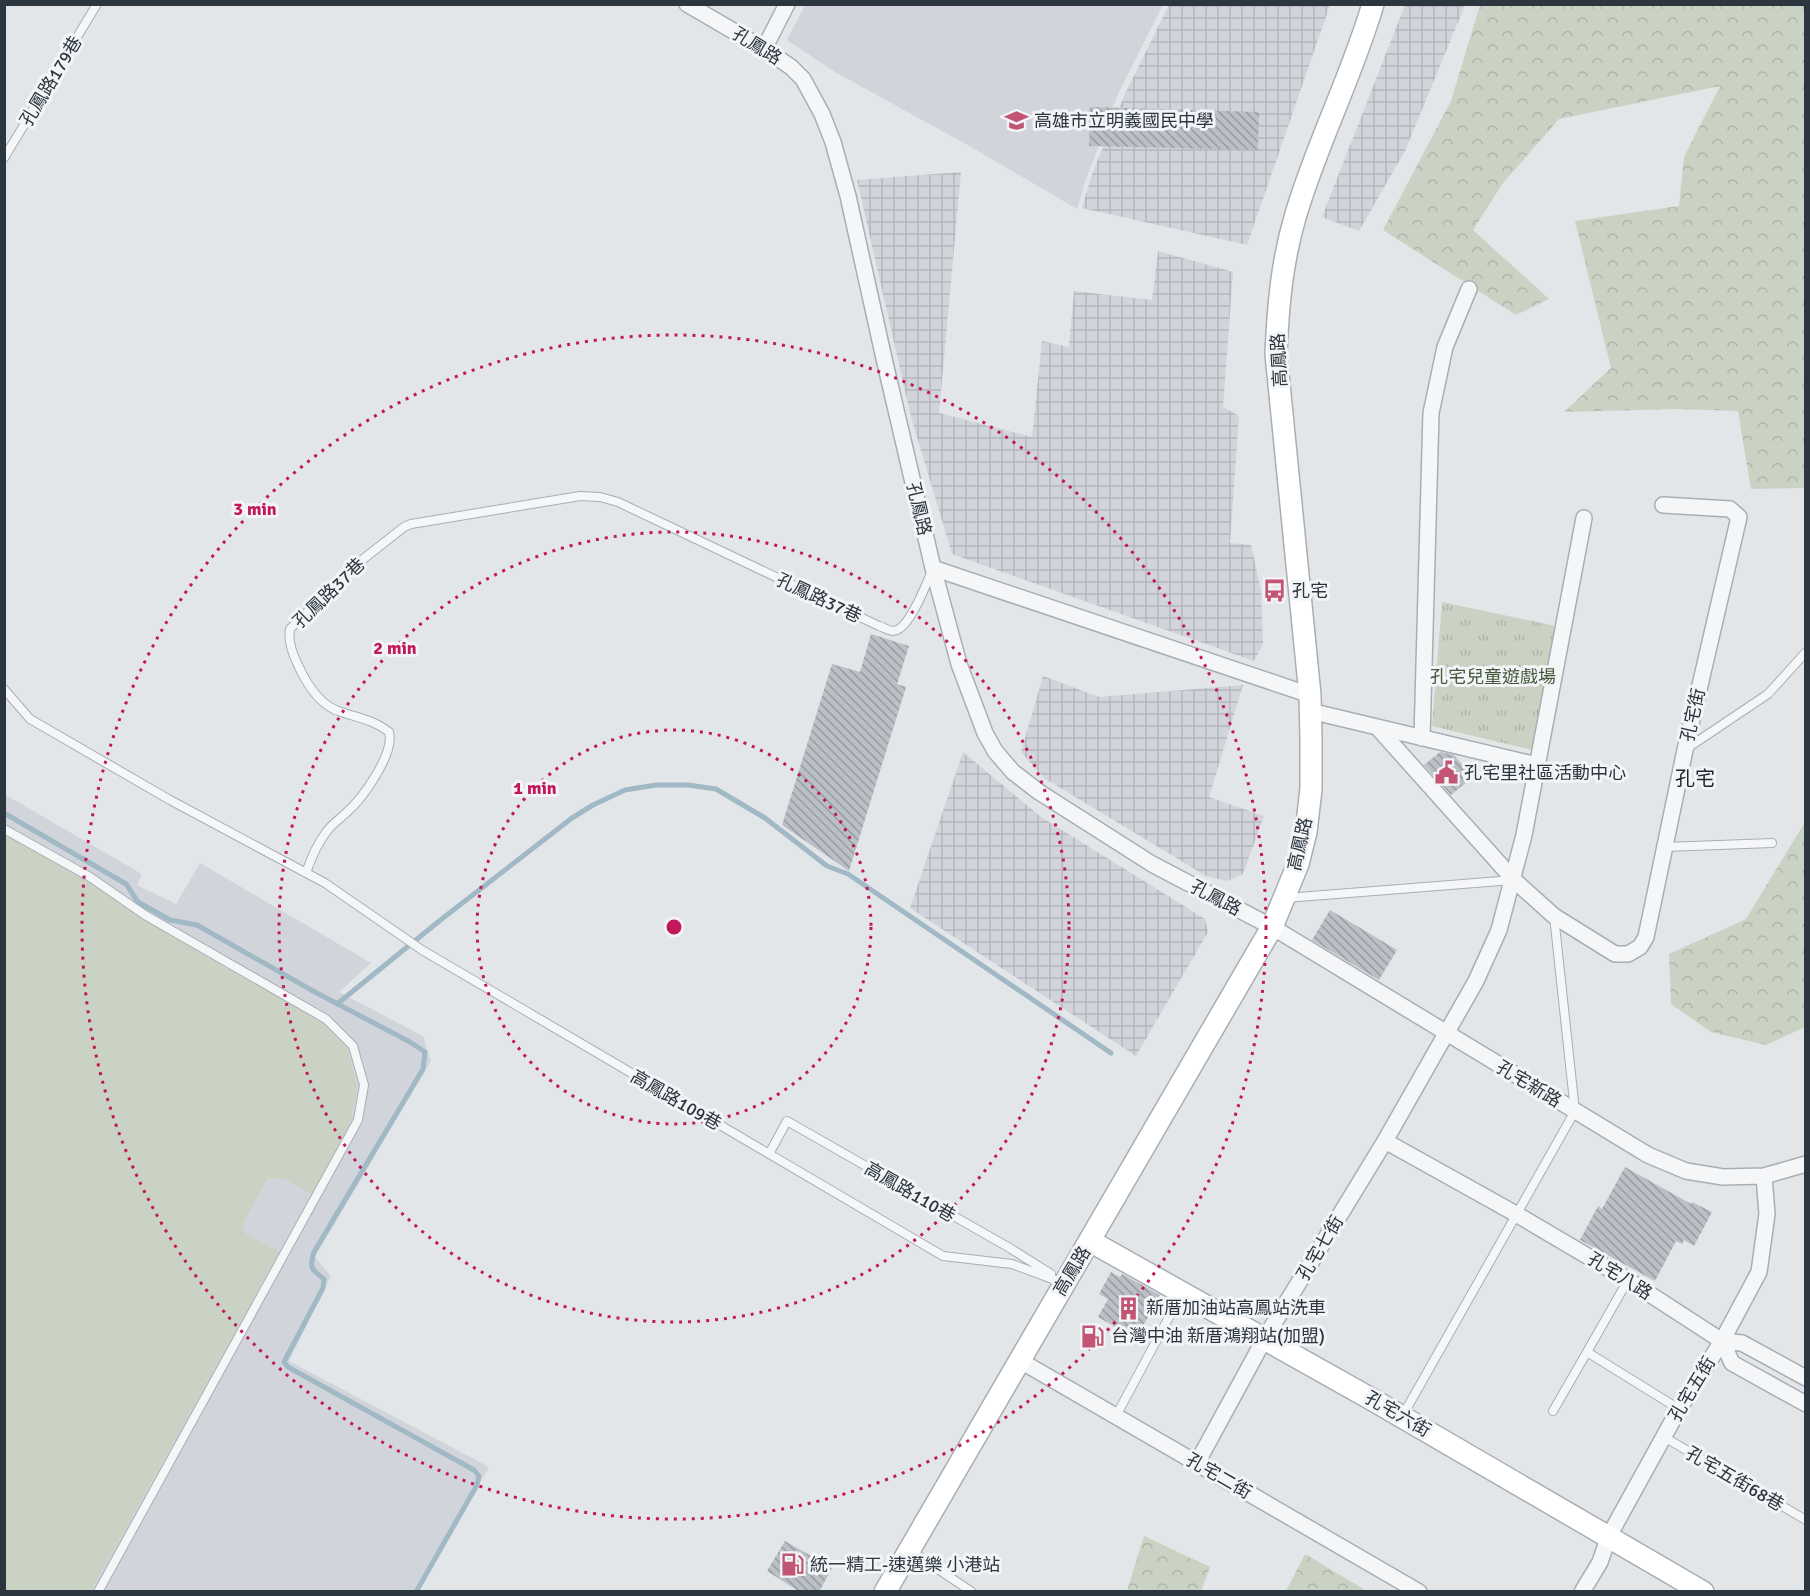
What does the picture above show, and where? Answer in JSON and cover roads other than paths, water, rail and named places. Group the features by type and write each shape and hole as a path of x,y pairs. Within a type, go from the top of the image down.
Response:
{"street":[{"name":"孔鳳路","path":"687,4 791,67 803,79 814,96 833,142 848,196 933,568 959,664 977,714 995,751 1013,772 1039,792 1152,864 1272,927"},
{"path":"764,49 787,4"},
{"name":"高鳳路","path":"885,1592 1272,927 1298,864 1306,832 1311,789 1310,703 1276,354 1277,312 1282,271 1296,214 1373,4"},
{"path":"1422,738 1431,413 1446,347 1469,289"},
{"name":"孔宅街","path":"1377,727 1514,880 1554,916 1615,954 1628,954 1640,947 1646,937 1685,750 1739,517 1730,509 1663,505"},
{"path":"1446,1034 1476,981 1499,930 1514,880 1584,518"},
{"path":"933,568 1377,727 1537,765"},
{"name":"孔宅新路","path":"1272,927 1648,1155 1686,1172 1723,1177 1764,1176 1806,1164"},
{"name":"孔宅七街","path":"1197,1463 1265,1338 1385,1141 1446,1034"},
{"name":"孔宅八路","path":"1385,1141 1628,1280 1722,1341 1742,1343 1806,1378"},
{"name":"孔宅五街","path":"1582,1592 1600,1562 1609,1536 1679,1409 1722,1341 1760,1272 1767,1215 1764,1176"},
{"name":"孔宅六街","path":"1090,1241 1402,1416 1703,1592"},
{"name":"孔宅八路","path":"1722,1341 1732,1363 1806,1404"},
{"name":"孔宅二街","path":"1019,1360 1419,1592"}],"lane":[{"name":"孔鳳路179巷","path":"4,158 97,4"},
{"name":"孔鳳路37巷","path":"306,873 314,850 327,830 349,811 370,784 388,749 391,738 389,732 375,722 339,712 322,702 303,677 295,659 289,635 290,629 348,571 404,527 580,496 600,497 618,502 893,631 907,621 933,568"},
{"path":"1685,750 1768,694 1806,652"},
{"path":"4,689 30,719 170,800 306,873"},
{"path":"4,829 90,877 146,915 327,1019 353,1046 364,1085 358,1120 98,1592"},
{"path":"1665,847 1772,843"},
{"name":"高鳳路109巷","path":"306,873 325,883 423,951 943,1256 1012,1264 1065,1283"},
{"path":"1284,898 1514,880"},
{"path":"1402,1416 1575,1111 1554,916"},
{"name":"高鳳路110巷","path":"769,1154 787,1121 1008,1247 1065,1283"},
{"path":"1552,1411 1628,1280"},
{"path":"1116,1416 1183,1292"},
{"path":"1587,1352 1679,1409"},
{"name":"孔宅五街68巷","path":"1664,1437 1806,1520"},
{"path":"910,1550 972,1592"}],"waterway":[{"path":"337,1004 572,818 625,790 656,785 688,785 716,789 765,818 827,866 848,874 1111,1053"},
{"path":"4,813 126,884 138,902 170,920 197,925 425,1052 423,1069 314,1252 312,1265 324,1279 323,1288 284,1362 288,1367 474,1470 479,1476 477,1485 416,1592"}],"place":[{"name":"高雄市立明義國民中學","path":"1016,121"},
{"name":"孔宅","path":"1274,591"},
{"name":"孔宅里社區活動中心","path":"1446,773"},
{"name":"新厝加油站高鳳站洗車","path":"1128,1308"},
{"name":"台灣中油 新厝鴻翔站(加盟)","path":"1093,1336"},
{"name":"統一精工-速邁樂 小港站","path":"792,1565"}],"district":[{"name":"孔宅","path":"1695,778"}],"park label":[{"name":"孔宅兒童遊戲場","path":"1493,677"}]}
